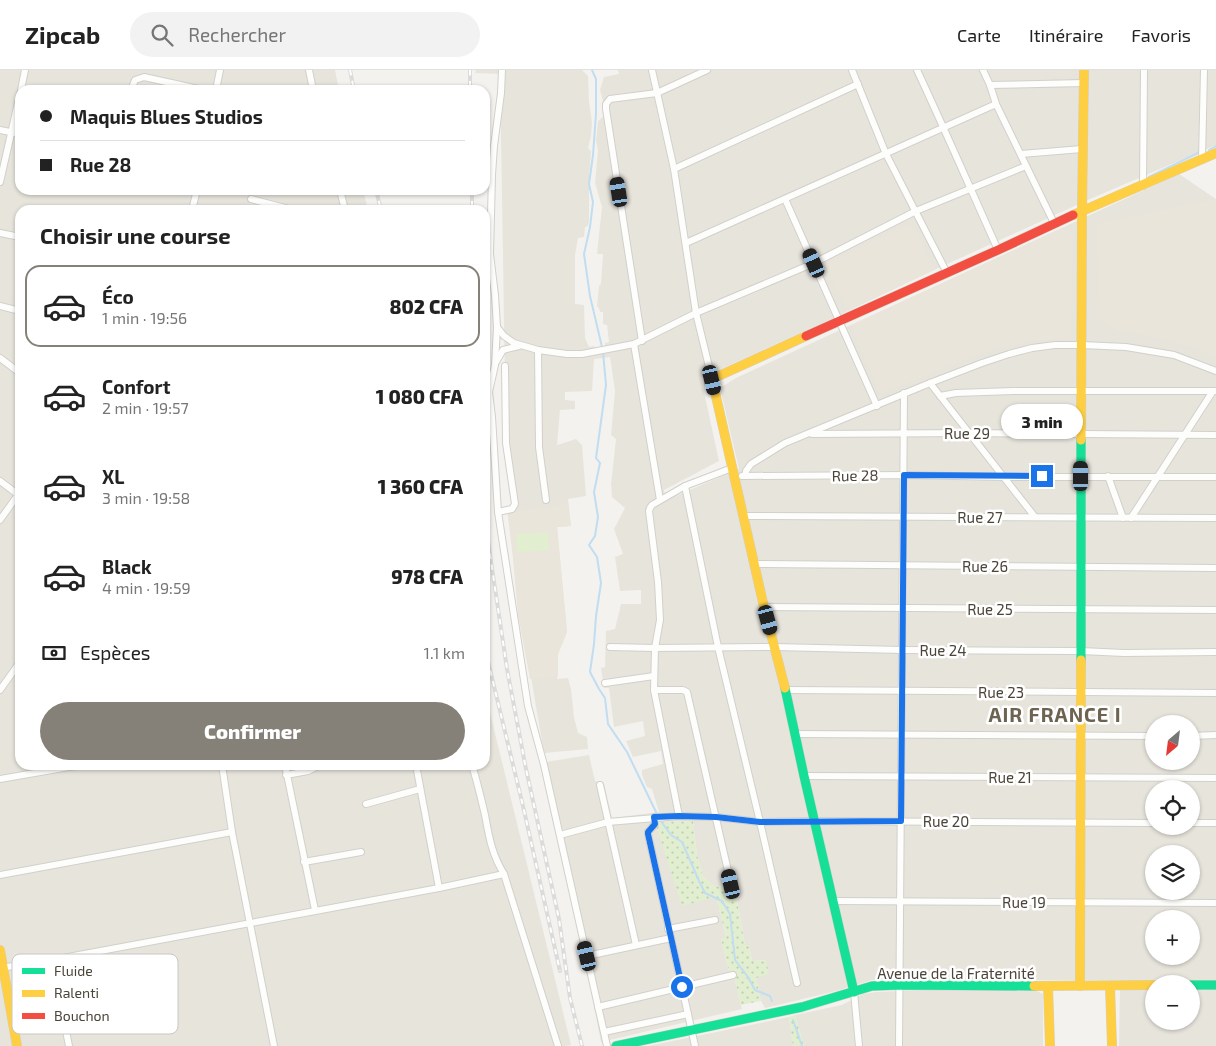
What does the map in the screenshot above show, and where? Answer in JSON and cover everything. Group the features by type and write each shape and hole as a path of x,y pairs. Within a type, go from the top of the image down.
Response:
{"main road":[{"path":"1080,986 1082,149 1084,70"},
{"path":"854,992 786,690 764,606 712,380 1054,223 1216,153"},
{"path":"0,950 12,1024"},
{"name":"Avenue de la Fraternité","path":"616,1046 802,1007 872,986 1145,985"},
{"path":"1200,985 1216,985"},
{"path":"1048,986 1050,1046"},
{"path":"1110,986 1112,1046"}],"street":[{"path":"22,85 25,70"},
{"path":"217,85 220,70"},
{"path":"309,70 313,85"},
{"path":"490,387 497,327 490,254 492,175 502,70"},
{"path":"652,70 674,169 696,313 712,380"},
{"path":"642,341 605,106 610,100 657,93 707,70"},
{"path":"852,70 886,154 947,273"},
{"path":"917,70 998,250"},
{"path":"983,70 996,104 1054,223"},
{"path":"1143,186 1144,70"},
{"path":"1202,160 1204,70"},
{"path":"133,85 135,80 144,77 180,85"},
{"path":"990,86 1084,83"},
{"path":"674,169 858,84"},
{"path":"686,243 996,104"},
{"path":"0,182 15,118"},
{"path":"0,130 15,133"},
{"path":"1021,154 1082,149"},
{"path":"497,327 504,336 514,343 538,350 567,354 598,352 634,344 696,313 814,263 916,211 1026,166"},
{"path":"251,199 274,205"},
{"path":"785,199 877,406"},
{"path":"0,232 15,236"},
{"path":"0,306 15,310"},
{"path":"634,344 660,500 649,511 658,582 660,620 655,648 654,690 679,816"},
{"path":"745,476 746,470 751,464 786,443 904,393 982,363 1017,352 1047,346 1082,344 1126,347 1174,356 1216,371"},
{"path":"494,365 503,350 522,345"},
{"path":"538,350 539,446 546,500"},
{"path":"0,358 15,368"},
{"path":"498,512 512,509 514,504 506,443 505,366"},
{"path":"930,383 1034,517"},
{"path":"940,396 956,393 1082,390 1214,391"},
{"path":"1131,518 1214,391"},
{"path":"899,1046 904,393"},
{"path":"490,400 498,512 528,706 544,766 607,1046"},
{"name":"Rue 29","path":"808,434 1216,435"},
{"name":"Rue 28","path":"660,500 686,486 733,472 745,476 1216,477"},
{"path":"1108,476 1123,518"},
{"path":"0,481 15,491"},
{"path":"686,486 718,647 797,983"},
{"path":"0,520 15,499"},
{"name":"Rue 27","path":"743,516 1216,518"},
{"name":"Rue 26","path":"755,564 1216,568"},
{"name":"Rue 25","path":"764,606 1216,610"},
{"name":"Rue 24","path":"610,647 775,647 1124,653 1216,652"},
{"path":"0,690 15,674"},
{"path":"605,683 654,676"},
{"path":"654,690 683,690 687,692 731,884"},
{"name":"Rue 23","path":"786,690 1216,693"},
{"path":"795,734 1145,736"},
{"path":"1200,736 1216,735"},
{"path":"0,779 48,770"},
{"path":"223,770 232,832 274,1046"},
{"path":"285,770 315,910"},
{"path":"286,775 310,770"},
{"path":"417,770 439,888"},
{"path":"473,770 496,862 504,874 558,1046"},
{"name":"Rue 21","path":"804,776 1216,778"},
{"path":"600,785 636,946"},
{"path":"366,804 420,789"},
{"name":"Rue 20","path":"560,835 608,822 679,816 716,817 760,822 1145,823"},
{"path":"654,817 655,824 648,834 695,1046"},
{"path":"1200,823 1216,823"},
{"path":"0,876 232,832"},
{"path":"304,862 361,852"},
{"path":"84,954 439,888 504,874"},
{"name":"Rue 19","path":"833,901 1216,903"},
{"path":"668,928 715,920"},
{"path":"587,956 670,938"},
{"path":"598,1007 733,975"},
{"path":"854,992 859,1046"},
{"path":"604,1032 688,1014"}],"shaded area":[{"path":"0,70 335,70 338,85 15,85 15,195 364,195 367,205 15,205 15,770 490,770 490,713 571,1045 0,1046"},
{"name":"AIR FRANCE I","path":"476,70 582,70 588,76 592,123 588,148 591,151 589,221 588,226 585,227 584,237 578,238 575,255 575,304 584,305 585,338 589,347 594,346 595,348 605,346 605,343 609,342 607,325 603,324 603,312 600,312 597,306 603,254 597,254 602,207 595,183 598,121 604,116 604,105 600,90 604,77 619,74 618,70 1216,70 1216,145 1090,199 701,378 719,461 664,490 666,500 739,469 720,388 736,378 1179,174 1216,199 1216,980 1200,980 1200,975 1145,975 1145,980 872,980 836,991 765,1008 761,1001 756,978 766,960 752,961 749,945 745,945 734,883 715,887 703,876 697,855 693,821 656,822 716,896 726,938 721,939 729,971 733,973 742,1009 601,1042 546,762 589,755 595,781 604,783 612,818 659,812 652,789 647,787 642,770 663,764 661,751 633,757 626,741 645,736 643,721 614,727 609,688 604,688 601,668 605,667 606,631 615,629 621,604 641,604 641,590 620,591 615,557 623,554 614,529 625,508 612,497 611,484 616,439 611,435 615,391 610,357 594,359 592,391 565,392 565,400 575,401 575,409 560,410 557,445 576,439 582,445 586,496 568,499 571,526 557,527 567,632 558,654 557,679 568,678 578,733 587,737 588,749 544,753 520,613 507,509 514,507 506,440 500,74 475,73"},
{"path":"1216,199 1216,356 1164,339 1116,330 1100,318 1097,224"},
{"path":"908,225 915,226 934,270 847,311 825,265"},
{"path":"1062,228 1072,234 1071,334 1066,338 1025,342 992,350 967,358 880,394 851,325"},
{"path":"568,504 571,526 557,527 567,632 558,654 558,677 530,679 518,615 509,513"},
{"path":"1120,988 1145,989 1145,1030 1200,1030 1200,989 1216,989 1216,1046 1119,1046"},
{"path":"928,990 1037,991 1043,994 1043,1046 804,1046 795,1015 842,1005 863,994"},
{"path":"789,1017 793,1046 648,1046"}],"green space":[{"path":"548,532 549,550 517,552 516,534"},
{"path":"693,821 697,855 703,876 715,887 734,883 745,945 749,945 752,961 766,960 769,974 756,978 761,1001 741,1005 733,973 729,971 721,939 726,937 716,897 682,906 655,822"},
{"path":"795,1015 804,1046 793,1046 789,1017"}],"waterway":[{"path":"592,70 596,79 596,114 589,184 593,202 584,254 590,296 602,347"},
{"path":"1209,150 1216,146"},
{"path":"1149,177 1200,152"},
{"path":"603,352 606,385 596,458 600,463 594,492 598,517 595,536 589,545 597,557 601,583 590,672 605,698 608,724 627,752 657,814"},
{"path":"660,820 671,835 682,842 705,893 722,901 730,914 735,960 755,990 770,996 772,1001"},
{"path":"793,1020 802,1046"}],"railway":[{"path":"350,70 353,85"},
{"path":"470,70 470,85"},
{"path":"377,195 380,205"},
{"path":"472,195 472,205"},
{"path":"490,555 507,669 526,769 559,919 570,998 582,1046"},
{"path":"490,670 560,971"}],"traffic: fast":[{"path":"1081,440 1081,660"},
{"path":"785,688 854,992"},
{"path":"1200,985 1216,985"},
{"path":"616,1046 802,1007 872,986 1034,986"}],"traffic: slow":[{"path":"1081,440 1084,70"},
{"path":"1073,215 1216,153"},
{"path":"785,688 764,607 712,379 806,336"},
{"path":"1080,986 1081,660"},
{"path":"0,950 12,1018"},
{"path":"1034,986 1145,985"},
{"path":"1048,986 1050,1046"},
{"path":"1110,986 1112,1046"},
{"path":"15,1034 17,1046"}],"traffic: jam":[{"path":"806,336 1073,215"}],"district":[{"name":"AIR FRANCE I","path":"1055,714"}],"route":[{"path":"682,987 648,834 655,824 654,817 716,817 760,822 901,821 904,475 1042,476"}]}
